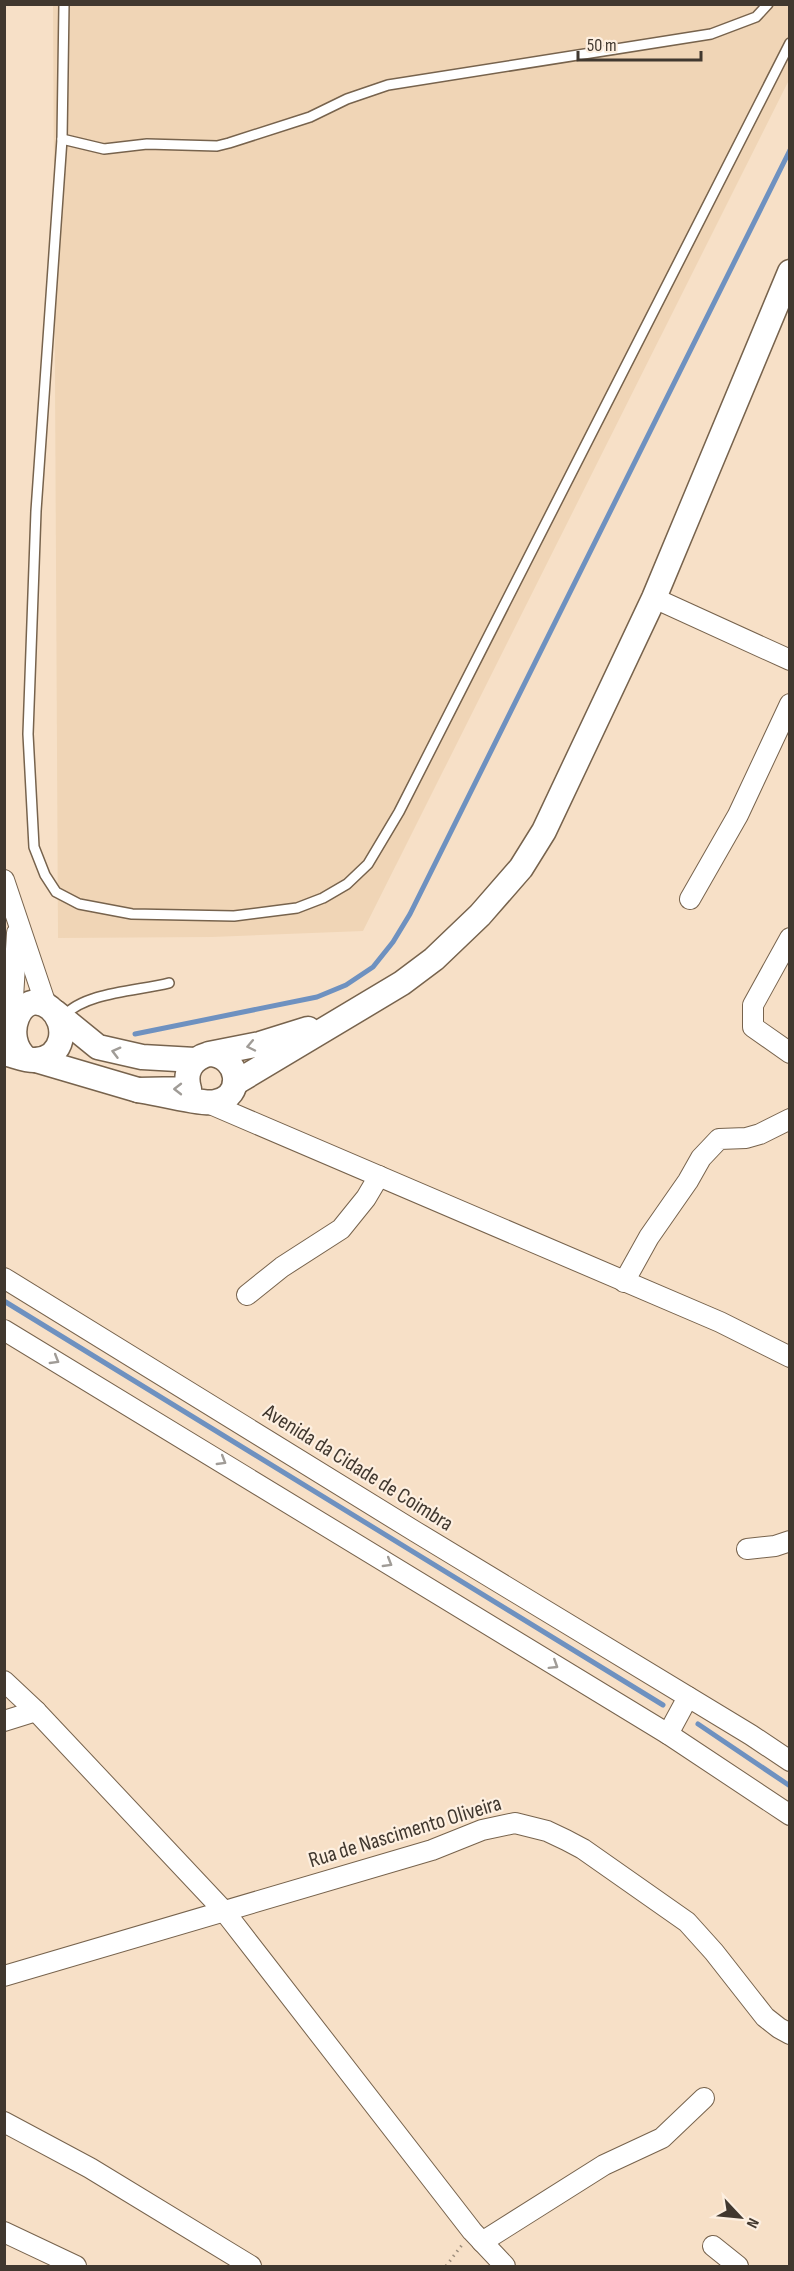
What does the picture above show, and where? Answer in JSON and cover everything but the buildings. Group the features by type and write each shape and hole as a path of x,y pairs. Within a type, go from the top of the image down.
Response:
{"street":[{"path":"208,1103 224,1099 233,1088 402,983 434,959 480,915 520,868 544,831 654,598 789,272"},
{"path":"654,598 789,660"},
{"path":"690,899 738,815 789,704"},
{"path":"4,880 12,913 53,1012 59,1018 62,1036 53,1052 22,1057"},
{"path":"12,913 7,1040 18,1055 138,1090 208,1103 720,1322 789,1357"},
{"path":"789,938 753,1005 753,1027 789,1053"},
{"path":"138,1090 189,1089 187,1074 202,1057 260,1044 309,1028 402,983"},
{"path":"8,1020 19,1008 37,1003 53,1012 98,1047 142,1057 202,1057 217,1054 229,1062 233,1068 233,1088 271,1129"},
{"path":"624,1282 665,1212 688,1181 701,1158 719,1139 746,1138 760,1134 789,1119"},
{"path":"247,1295 282,1267 341,1228 366,1198 379,1176"},
{"name":"Avenida da Cidade de Coimbra","path":"4,1278 751,1735 789,1761"},
{"path":"4,1330 668,1734 789,1815"},
{"path":"747,1549 775,1546 789,1541"},
{"path":"4,1681 36,1711 224,1911 477,2237 505,2266"},
{"path":"668,1734 688,1697"},
{"path":"4,1720 36,1711"},
{"name":"Rua de Nascimento Oliveira","path":"4,1976 432,1850 482,1830 515,1823 547,1831 583,1849 687,1922 714,1952 765,2017 789,2034"},
{"path":"477,2237 604,2165 662,2138 704,2098"},
{"path":"4,2122 90,2168 251,2266"},
{"path":"4,2232 76,2266"},
{"path":"713,2246 738,2266"}],"lane":[{"path":"64,4 62,139 36,511 28,734 34,847 45,875 56,892 79,903 132,914 150,915 234,916 297,908 323,898 348,884 368,864 399,812 789,43"},
{"path":"62,139 104,148 147,144 217,146 310,117 347,99 388,85 711,34 756,17 768,4"},
{"path":"53,1012 69,1010 88,1000 169,983"}],"path":[{"path":"446,2266 477,2237"}],"shaded area":[{"path":"53,5 789,5 789,80 363,931 212,937 58,938"}],"waterway":[{"path":"135,1034 317,997 346,985 373,967 393,942 410,914 790,150"},
{"path":"4,1301 663,1705"},
{"path":"698,1724 790,1786"}]}
